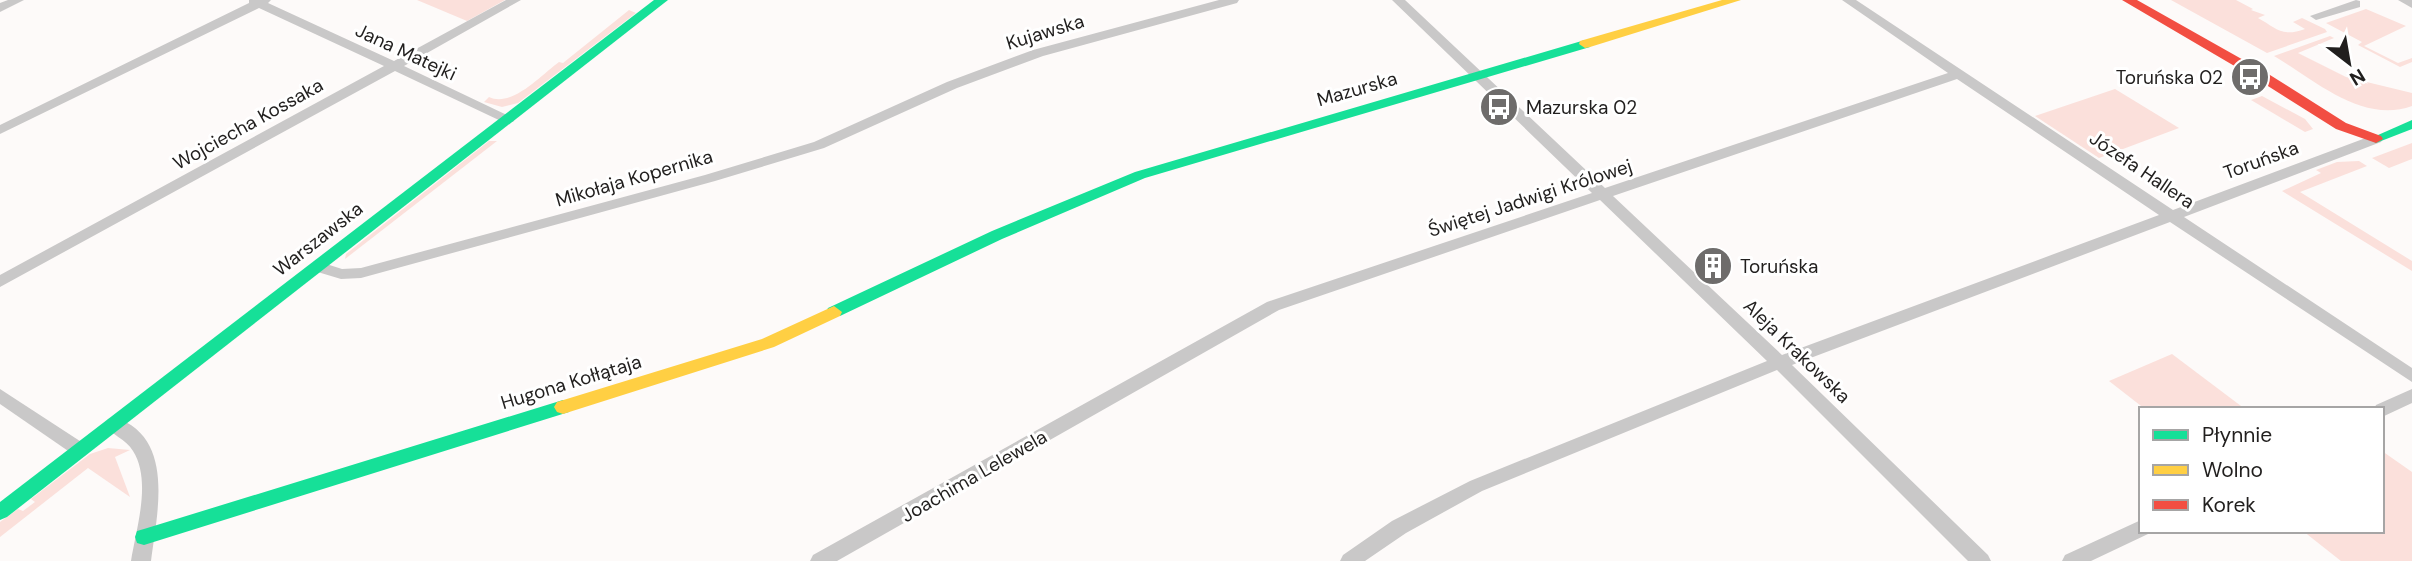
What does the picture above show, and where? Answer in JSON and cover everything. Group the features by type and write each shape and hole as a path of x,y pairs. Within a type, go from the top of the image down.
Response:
{"street":[{"path":"0,8 18,0"},
{"name":"Wojciecha Kossaka","path":"0,282 515,0"},
{"name":"Warszawska","path":"0,512 662,0"},
{"name":"Kujawska","path":"952,85 1079,41 1233,0"},
{"name":"Aleja Krakowska","path":"1398,0 1781,364 1982,561"},
{"name":"Mazurska","path":"997,235 1140,175 1735,0"},
{"name":"Józefa Hallera","path":"1848,0 2412,376"},
{"path":"2128,0 2265,78 2341,126 2376,139 2412,124"},
{"path":"2148,0 2280,74 2363,127 2376,139"},
{"path":"2404,0 2412,4"},
{"path":"0,130 258,1"},
{"name":"Jana Matejki","path":"258,1 391,67 508,119"},
{"path":"2316,16 2357,1"},
{"name":"Świętej Jadwigi Królowej","path":"1126,389 1273,306 1958,74"},
{"name":"Mikołaja Kopernika","path":"317,266 341,274 361,273 697,181 819,145 952,85"},
{"name":"Toruńska","path":"1350,561 1399,527 1476,486 1781,364 2376,139"},
{"name":"Hugona Kołłątaja","path":"144,537 768,343 997,235"},
{"name":"Joachima Lelewela","path":"820,561 1126,389"},
{"path":"0,395 80,450"},
{"path":"2384,409 2412,395"},
{"path":"114,424 139,441 148,463 150,487 141,561"},
{"path":"2072,561 2139,529"}],"shaded area":[{"path":"417,0 505,0 467,21"},
{"path":"2171,0 2236,0 2265,15 2258,18 2284,32 2305,29 2293,22 2302,18 2327,32 2267,53"},
{"path":"2366,9 2406,26 2364,46 2398,63 2412,58 2412,62 2400,67 2358,45 2362,42 2326,23"},
{"path":"629,10 636,13 518,103 502,107 484,102 489,97 498,99 517,94 559,62 563,63"},
{"path":"2330,36 2334,38 2298,53 2346,77 2412,93 2412,106 2393,110 2357,104 2322,87 2274,56"},
{"path":"2115,89 2179,128 2099,158 2035,116"},
{"path":"2262,96 2305,119 2313,129 2305,132 2251,100"},
{"path":"489,141 497,141 345,259 346,254"},
{"path":"2412,143 2412,159 2389,168 2372,158"},
{"path":"2359,161 2367,166 2300,192 2412,261 2412,271 2282,191 2321,173 2316,170 2337,162"},
{"path":"2172,354 2242,407 2142,407 2109,381"},
{"path":"108,448 130,450 115,457 130,497 88,468 0,537 0,522 18,509 23,511 35,502 31,499 90,454"},
{"path":"2384,452 2412,472 2412,561 2341,561 2306,533 2384,533"}],"traffic: fast":[{"path":"0,512 662,0"},
{"path":"834,312 997,235 1140,175 1585,44"},
{"path":"2376,139 2412,124"},
{"path":"144,537 563,407"}],"traffic: slow":[{"path":"1585,44 1735,0"},
{"path":"563,407 768,343 834,312"}],"traffic: jam":[{"path":"2128,0 2265,78 2341,126 2376,139"}],"place":[{"name":"Toruńska 02","path":"2250,77"},
{"name":"Mazurska 02","path":"1499,107"},
{"name":"Toruńska","path":"1713,266"}]}
